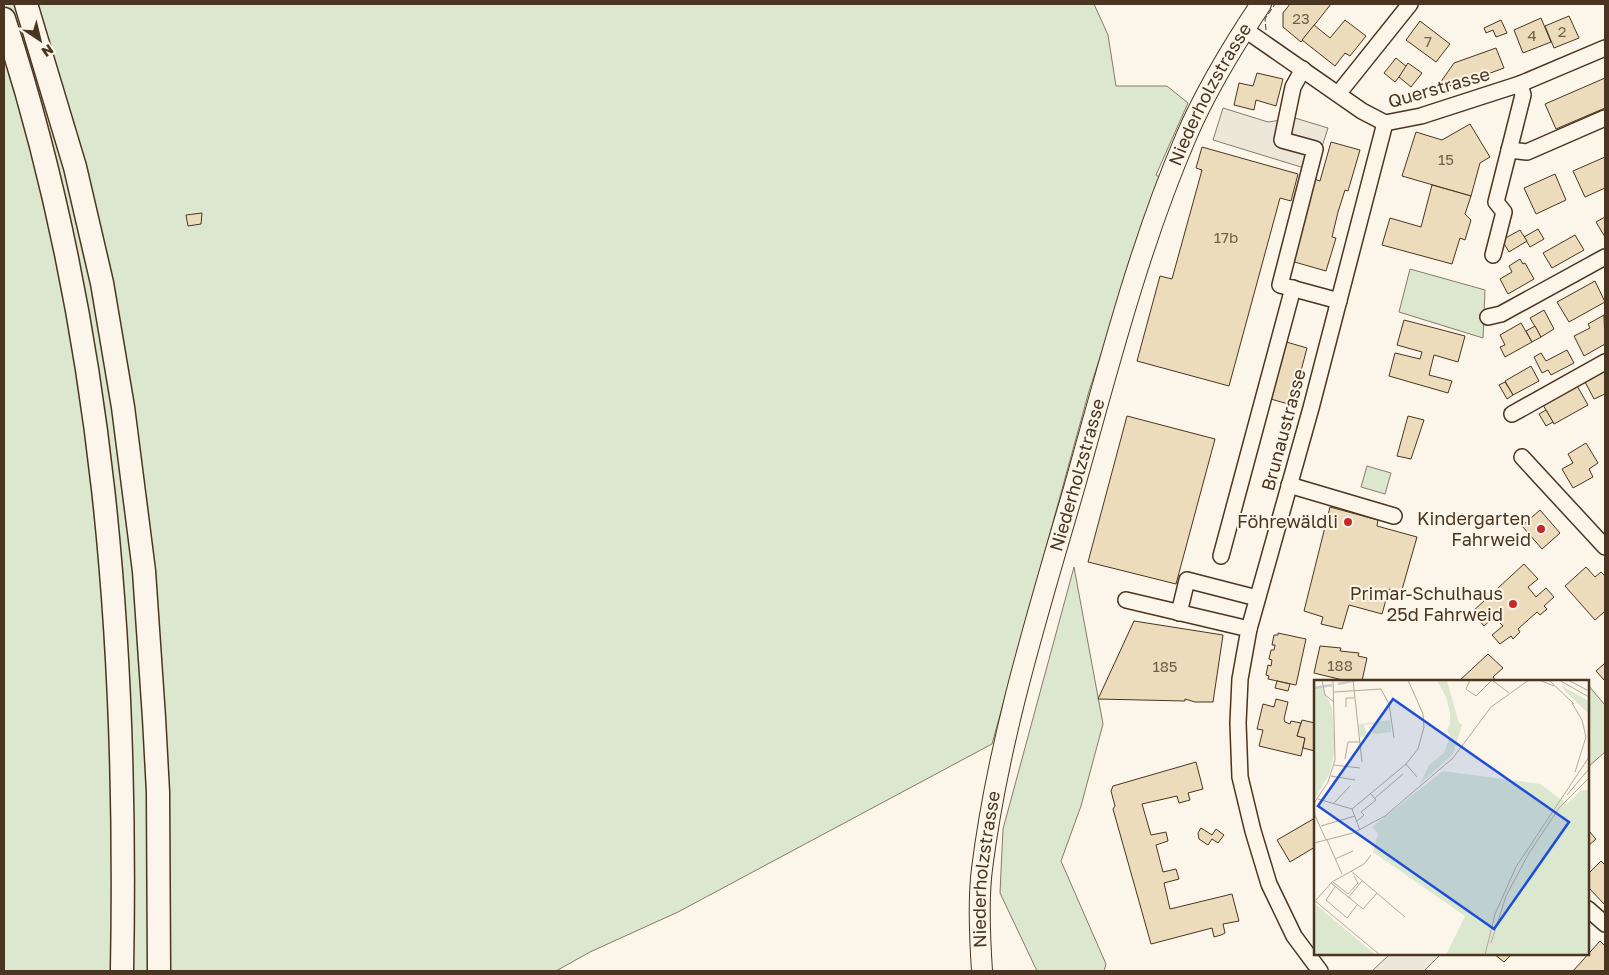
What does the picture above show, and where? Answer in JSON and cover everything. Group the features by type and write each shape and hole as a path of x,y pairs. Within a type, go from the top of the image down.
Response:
{"highway":[{"path":"26,4 75,168 100,275 118,369 144,580 154,709 159,846 157,874 159,971"},
{"path":"4,19 19,66 52,188 79,312 94,404 115,616 121,720 124,830 122,971"},
{"path":"94,404 106,431 124,614 134,829 133,971"},
{"path":"159,846 168,872 170,971"}],"main road":[{"name":"Niederholzstrasse","path":"982,971 982,872 1002,750 1034,629 1122,321 1151,227 1187,135 1214,81 1261,4"}],"street":[{"path":"1338,94 1410,4"},
{"name":"Querstrasse","path":"1244,29 1362,111 1385,123 1421,116 1520,84 1605,48"},
{"path":"1303,69 1293,87 1282,140 1315,149 1280,285 1340,301"},
{"path":"1493,255 1504,212 1496,202 1523,95 1520,84"},
{"path":"1509,150 1527,152 1605,118"},
{"name":"Brunaustrasse","path":"1320,971 1294,936 1269,884 1252,831 1240,777 1238,723 1240,688 1249,629 1340,301 1385,123"},
{"path":"1488,317 1501,314 1605,257"},
{"path":"1221,556 1292,288"},
{"path":"1512,414 1605,362"},
{"path":"1522,457 1605,547"},
{"path":"1289,485 1394,516"},
{"path":"1178,613 1187,580 1257,598"},
{"path":"1126,600 1249,629"},
{"path":"1589,910 1605,924"}],"green space":[{"path":"4,4 1094,4 1108,35 1116,86 1167,86 1188,103 1156,175 1159,177 1089,391 992,744 678,912 590,952 556,971 4,971"},
{"path":"1410,269 1485,290 1483,338 1399,312"},
{"path":"1367,466 1391,473 1385,494 1361,487"},
{"path":"1074,567 1103,724 1081,806 1061,861 1106,964 1104,971 1037,971 1000,893 1003,829"},
{"path":"1589,686 1605,705 1605,752 1589,766"}],"shaded area":[{"path":"1223,108 1268,122 1295,118 1328,128 1314,171 1213,140"},
{"path":"1389,955 1440,955 1424,971 1372,971"}],"building":[{"path":"1290,4 1331,4 1301,42 1283,27 1283,13"},
{"path":"1569,16 1579,38 1554,48 1545,26"},
{"path":"1541,18 1551,42 1523,53 1514,30"},
{"path":"1345,20 1366,36 1350,56 1345,53 1335,66 1302,40 1314,25 1330,38"},
{"path":"1501,20 1507,33 1496,37 1493,30 1486,33 1484,28"},
{"path":"1420,21 1450,44 1436,62 1406,40"},
{"path":"1496,48 1504,68 1466,82 1466,80 1459,83 1458,81 1450,86 1450,84 1442,86 1440,83 1454,63"},
{"path":"1396,58 1407,67 1395,82 1384,73"},
{"path":"1408,63 1422,73 1411,87 1399,77"},
{"path":"1257,73 1283,79 1276,106 1256,100 1254,110 1234,105 1239,83 1253,86"},
{"path":"1605,78 1605,108 1556,129 1545,104"},
{"path":"1470,124 1490,157 1480,163 1471,196 1402,176 1416,132 1442,140"},
{"path":"1331,142 1360,150 1348,191 1345,190 1338,212 1332,237 1336,238 1326,271 1291,261 1314,179 1320,181"},
{"path":"1202,147 1298,174 1291,201 1280,198 1229,386 1137,361 1160,276 1172,279 1202,170 1196,168"},
{"path":"1605,157 1605,188 1585,197 1573,171"},
{"path":"1555,174 1566,200 1536,214 1524,188"},
{"path":"1432,185 1471,196 1465,214 1471,220 1465,240 1460,238 1452,264 1382,245 1390,218 1421,227"},
{"path":"202,213 201,224 188,226 186,215"},
{"path":"1605,217 1605,237 1596,222"},
{"path":"1538,229 1544,239 1530,247 1524,237"},
{"path":"1520,230 1527,241 1509,252 1502,240"},
{"path":"1575,235 1584,250 1552,268 1543,253"},
{"path":"1520,259 1523,264 1525,263 1534,279 1508,294 1500,279 1512,272 1509,266"},
{"path":"1595,281 1605,302 1569,322 1557,302"},
{"path":"1544,310 1554,329 1541,337 1530,318"},
{"path":"1604,315 1605,344 1584,356 1574,336 1590,328 1588,324"},
{"path":"1404,320 1465,336 1458,362 1434,355 1429,375 1452,381 1448,393 1389,376 1395,353 1420,359 1422,352 1397,345"},
{"path":"1521,323 1532,342 1505,357 1500,347 1505,345 1500,335"},
{"path":"1535,326 1541,337 1532,342 1526,331"},
{"path":"1283,341 1307,348 1292,405 1267,398"},
{"path":"1567,350 1574,363 1551,375 1548,370 1542,373 1534,357 1541,353 1546,361"},
{"path":"1531,366 1539,381 1513,395 1505,381"},
{"path":"1605,368 1605,394 1594,399 1584,380"},
{"path":"1505,382 1513,395 1507,399 1499,385"},
{"path":"1576,384 1588,405 1554,424 1542,403"},
{"path":"1546,410 1553,422 1546,426 1539,414"},
{"path":"1127,416 1215,439 1176,584 1088,562"},
{"path":"1408,416 1424,420 1411,459 1397,456"},
{"path":"1586,443 1598,463 1589,469 1593,477 1573,488 1562,469 1573,463 1568,454"},
{"path":"1330,507 1378,520 1377,526 1417,537 1401,593 1389,589 1382,614 1349,605 1342,629 1321,624 1323,617 1304,611"},
{"name":"Kindergarten Fahrweid","path":"1540,510 1560,533 1542,549 1522,526"},
{"name":"Primar-Schulhaus 25d Fahrweid","path":"1524,564 1538,579 1528,587 1536,597 1546,588 1554,597 1544,606 1547,609 1540,615 1537,612 1518,629 1520,632 1513,639 1511,636 1500,644 1492,635 1503,626 1494,617 1484,626 1472,612"},
{"path":"1586,567 1595,577 1601,572 1605,576 1605,613 1595,620 1565,586"},
{"path":"1134,621 1223,635 1213,702 1195,702 1185,699 1185,701 1098,699"},
{"path":"1278,633 1306,639 1296,685 1268,679 1269,676 1266,675 1268,665 1271,666 1272,660 1269,659 1271,650 1274,650 1275,645 1272,645 1274,635 1278,635"},
{"path":"1320,646 1341,648 1340,651 1359,653 1358,656 1367,658 1362,680 1343,680 1314,673"},
{"path":"1488,654 1503,668 1493,677 1495,680 1460,680"},
{"path":"1605,663 1605,681 1596,671"},
{"path":"1277,681 1290,684 1288,691 1275,688"},
{"path":"1276,699 1288,702 1285,722 1290,724 1291,721 1301,723 1297,736 1305,738 1301,756 1259,746 1263,730 1257,729 1263,704 1274,707"},
{"path":"1302,720 1314,723 1314,751 1303,748 1305,738 1297,736"},
{"path":"1196,762 1203,789 1188,793 1190,800 1179,803 1177,796 1142,804 1151,835 1166,832 1168,841 1156,845 1163,872 1176,869 1179,879 1164,883 1170,909 1232,894 1239,921 1223,924 1225,933 1214,937 1212,928 1151,944 1113,809 1115,806 1111,791 1113,786"},
{"path":"1314,819 1314,848 1290,862 1277,840"},
{"path":"1201,828 1212,835 1216,829 1224,835 1218,843 1212,839 1208,845 1199,839 1198,833"},
{"path":"1589,831 1596,839 1589,845"},
{"path":"1601,861 1605,865 1605,905 1589,888 1589,873"},
{"path":"1600,941 1605,946 1605,971 1573,971 1589,955"},
{"path":"1495,955 1511,955 1504,962"}],"fence":[{"path":"1266,30 1265,19 1275,4"}],"place":[{"name":"Föhrewäldli","path":"1348,522"},
{"name":"Kindergarten Fahrweid","path":"1541,529"},
{"name":"Primar-Schulhaus 25d Fahrweid","path":"1513,604"}]}
